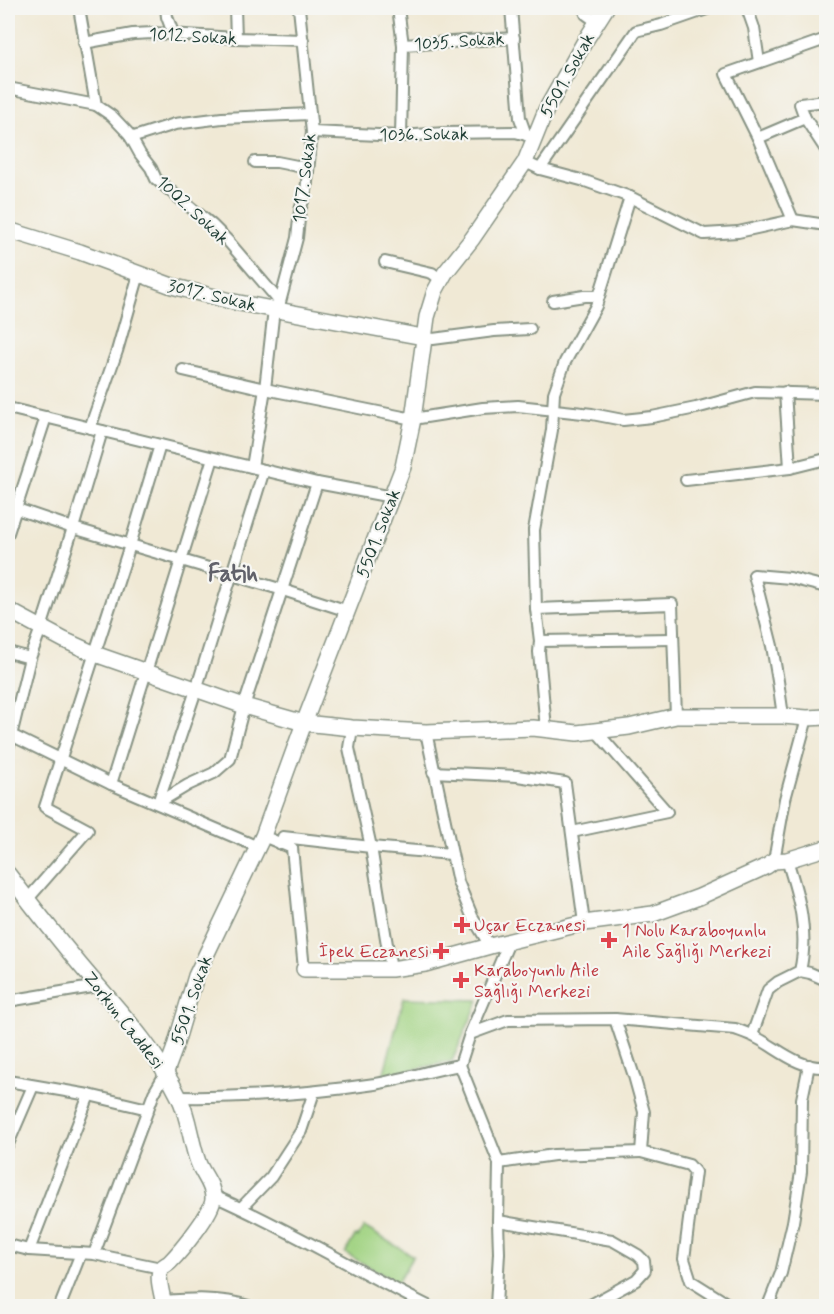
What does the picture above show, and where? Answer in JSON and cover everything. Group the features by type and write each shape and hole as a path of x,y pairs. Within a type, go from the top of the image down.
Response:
{"street":[{"path":"79,8 96,105"},
{"path":"165,8 173,33"},
{"path":"235,8 236,38"},
{"name":"1017. Sokak","path":"252,467 278,307 297,238 300,210 306,192 312,132 299,8"},
{"path":"398,8 403,45 401,136"},
{"path":"511,8 520,118 530,136"},
{"path":"584,8 586,14 597,22"},
{"name":"5501. Sokak","path":"165,1074 196,976 260,842 403,467 413,419 423,337 430,302 441,280 525,162 530,136 606,8"},
{"path":"540,169 636,31 661,26 710,8"},
{"path":"747,8 759,62"},
{"name":"1012. Sokak","path":"84,43 133,34 173,33 303,40"},
{"name":"1035. Sokak","path":"403,45 514,38"},
{"path":"793,220 758,138 726,74 826,39"},
{"name":"1002. Sokak","path":"8,88 96,105 112,116 131,138 156,179 220,233 278,307"},
{"path":"826,101 800,104 805,118 826,150"},
{"path":"131,138 175,124 222,118 310,114"},
{"path":"758,138 805,118"},
{"name":"1036. Sokak","path":"312,132 401,136 514,132 530,136"},
{"path":"255,162 277,162 307,168"},
{"path":"525,162 540,169 585,181 630,197 704,234 738,232 793,220 826,225"},
{"path":"546,729 536,609 534,530 552,430 554,393 565,362 596,306 630,197"},
{"name":"3017. Sokak","path":"8,230 80,252 172,286 234,302 278,307 423,337"},
{"path":"385,262 432,273 441,280"},
{"path":"90,428 117,351 139,274"},
{"path":"552,301 599,296"},
{"path":"423,337 434,339 530,329"},
{"path":"183,370 413,419 483,408 518,406 623,420 696,408 755,392 826,394"},
{"path":"785,392 790,468"},
{"path":"8,408 317,483 392,497"},
{"path":"8,533 11,508 46,417"},
{"path":"8,748 30,658 102,431"},
{"path":"27,900 88,830 45,807 160,445"},
{"path":"111,784 213,458"},
{"path":"686,480 790,468 826,459"},
{"path":"158,803 196,690 264,470"},
{"path":"158,803 214,773 230,759 244,706 317,483"},
{"path":"11,508 348,611"},
{"path":"783,716 772,646 754,575 790,578 826,586"},
{"path":"536,609 672,604 676,716"},
{"path":"8,610 95,654 244,706 304,723 426,732 546,729 577,733 629,727 676,716 826,717"},
{"path":"540,641 673,639"},
{"path":"8,652 30,658"},
{"path":"800,971 804,956 804,933 795,887 780,860 785,799 807,718"},
{"path":"352,728 349,748 371,847 391,969"},
{"path":"572,832 667,812 596,731"},
{"path":"426,732 458,882 472,916 490,946"},
{"path":"11,735 111,784 158,803 260,842 281,844 292,848 304,969 391,969 425,964 584,923 653,914 699,897 780,860 826,848"},
{"path":"433,772 517,776 565,783 584,923"},
{"path":"281,844 283,837 451,854"},
{"name":"Zorkun Caddesi","path":"8,874 147,1045 179,1096 198,1161 204,1176 212,1187 214,1196"},
{"path":"496,1306 499,1253 499,1163 460,1065 470,1034 509,942"},
{"path":"752,1035 768,990 778,982 800,971 826,980"},
{"path":"8,1000 98,986"},
{"path":"470,1034 508,1020 615,1019 735,1029 752,1035 797,1062 826,1067"},
{"path":"615,1019 644,1112 642,1152"},
{"path":"179,1096 227,1098 314,1092 375,1084 460,1065"},
{"path":"768,1306 781,1273 793,1222 801,1172 802,1100 809,1065"},
{"path":"94,1254 154,1093 165,1074"},
{"path":"8,1081 89,1095 148,1109"},
{"path":"8,1144 33,1086"},
{"path":"241,1208 270,1177 301,1131 314,1092"},
{"path":"29,1250 89,1095"},
{"path":"499,1163 554,1155 642,1152 689,1165 695,1172 684,1259 692,1281 728,1306"},
{"path":"8,1245 29,1250 94,1254 161,1268 170,1262 197,1230 209,1212 214,1196 300,1238 428,1306"},
{"path":"498,1221 612,1240 644,1261 645,1270 636,1280 589,1306"},
{"path":"60,1306 81,1253"},
{"path":"161,1268 164,1304 196,1299 248,1306"}],"green space":[{"path":"404,998 479,1000 452,1061 383,1076"},
{"path":"364,1227 413,1256 397,1283 345,1253 355,1236 358,1237"}],"place":[{"name":"Uçar Eczanesi","path":"462,925"},
{"name":"1 Nolu Karaboyunlu Aile Sağlığı Merkezi","path":"609,940"},
{"name":"İpek Eczanesi","path":"441,951"},
{"name":"Karaboyunlu Aile Sağlığı Merkezi","path":"461,980"}],"district":[{"name":"Fatih","path":"233,573"}]}
